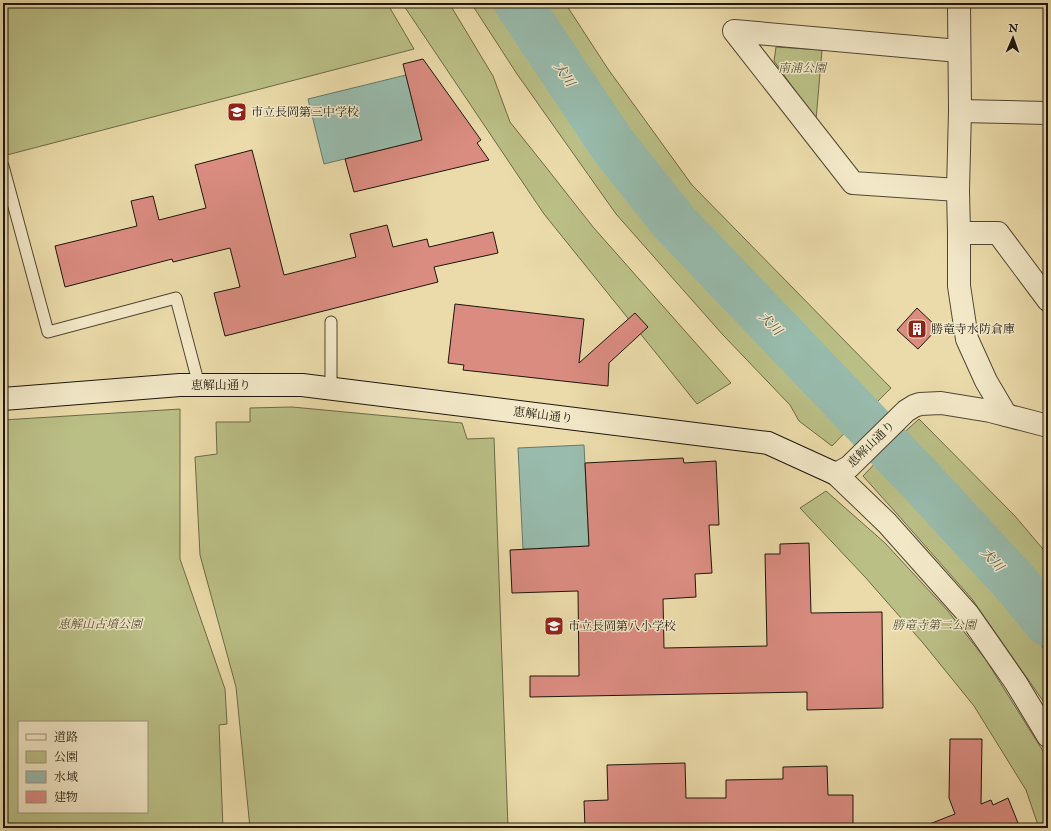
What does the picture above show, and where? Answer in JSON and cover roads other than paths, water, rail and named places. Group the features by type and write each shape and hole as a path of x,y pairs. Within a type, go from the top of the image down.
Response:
{"street":[{"path":"959,3 959,286 967,339 986,381 1006,415"},
{"path":"958,190 853,183 734,31 959,51"},
{"path":"960,111 1048,114"},
{"path":"959,233 998,234 1048,300"},
{"name":"恵解山通り","path":"3,399 180,385 302,385 768,443 842,471 906,411 920,404 941,403 1006,415 1048,426"},
{"path":"842,471 968,614 1016,683 1048,736"}],"lane":[{"path":"3,166 48,332 176,298 199,385"},
{"path":"331,322 331,388"}],"water":[{"path":"406,75 422,140 324,164 308,99"},
{"path":"584,445 589,546 523,549 518,448"}],"waterway":[{"name":"犬川","path":"518,3 612,144 673,221 928,488 1019,587 1048,623"}],"place":[{"name":"市立長岡第三中学校","path":"237,112"},
{"name":"勝竜寺水防倉庫","path":"917,329"},
{"name":"市立長岡第八小学校","path":"554,626"}],"park label":[{"name":"南浦公園","path":"802,68"},
{"name":"恵解山古墳公園","path":"100,624"},
{"name":"勝竜寺第二公園","path":"934,625"}]}
